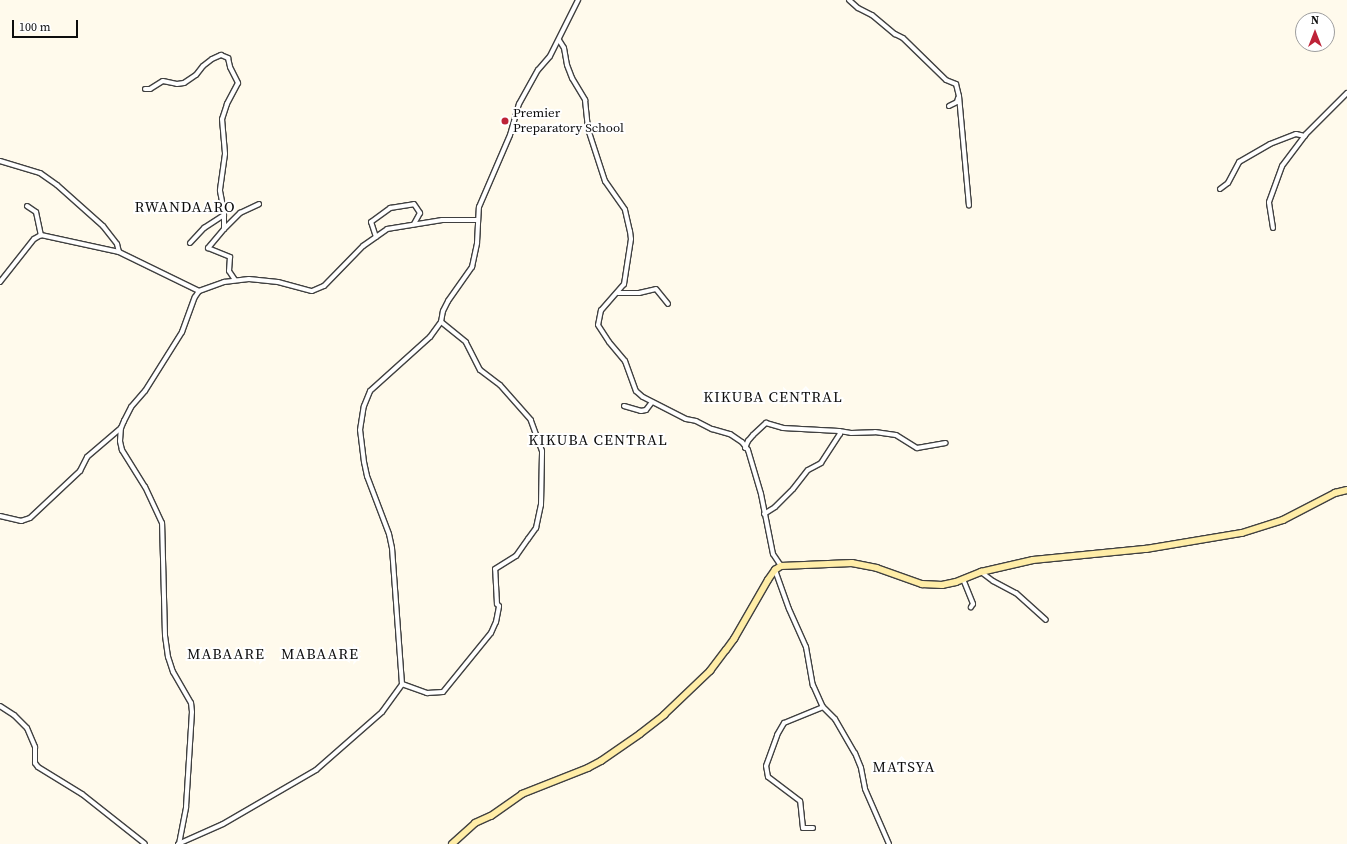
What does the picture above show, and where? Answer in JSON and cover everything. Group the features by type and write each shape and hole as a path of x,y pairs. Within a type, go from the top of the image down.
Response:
{"street":[{"path":"179,844 193,839 229,821 316,770 382,712 402,684 392,548 389,534 367,476 362,450 360,421 366,399 370,391 424,344 441,322 443,311 448,301 472,267 477,243 479,207 510,135 519,104 538,70 550,56 578,0"},
{"path":"848,0 858,8 872,15 894,34 903,38 946,80 956,84 959,96 969,206"},
{"path":"559,40 564,48 567,65 572,78 585,100 588,129 605,181 625,210 630,231 631,239 624,284 601,310 598,325 609,342 625,361 636,391 652,402 686,419 696,420 712,429 730,434 742,442 750,455 773,554 781,566"},
{"path":"145,89 150,89 163,81 178,84 184,83 196,75 203,66 212,59 221,55 228,58 230,67 238,83 227,104 222,125 226,154 220,191 224,215 224,229"},
{"path":"1273,228 1269,202 1282,166 1305,136 1347,93"},
{"path":"949,106 957,102 959,96"},
{"path":"1220,188 1228,183 1239,162 1270,144 1296,134 1305,136"},
{"path":"0,161 40,173 57,185 103,226 117,244 119,252"},
{"path":"234,280 229,271 230,257 208,248 240,213 259,204"},
{"path":"376,237 371,222 390,208 414,204 420,213 414,224"},
{"path":"27,206 36,212 41,235"},
{"path":"190,243 204,228 224,215"},
{"path":"179,844 186,807 192,712 191,703 173,672 168,657 164,635 162,523 145,487 122,450 120,441 121,428 131,407 145,391 182,332 195,297 199,291 234,280 248,279 272,281 312,291 324,286 363,246 387,229 442,220 478,220"},
{"path":"0,282 34,239 41,235 119,252 199,291"},
{"path":"617,293 639,293 656,289 668,304"},
{"path":"402,684 427,693 443,692 491,632 496,622 499,606 497,604 495,569 516,556 536,528 541,504 542,451 531,420 500,385 480,370 466,342 441,322"},
{"path":"624,406 641,411 646,410 652,402"},
{"path":"746,448 751,436 766,423 783,428 851,433 880,432 896,435 917,448 946,443"},
{"path":"0,516 21,521 30,518 80,471 87,457 121,428"},
{"path":"764,514 775,507 793,489 808,470 821,463 840,434 839,431"},
{"path":"452,844 475,824 491,816 522,794 582,771 601,761 664,715 710,671 734,640 755,600 775,570 781,566 852,563 877,568 922,584 942,584 981,572 1033,560 1146,549 1242,533 1283,520 1335,493 1347,490"},
{"path":"775,570 789,609 803,638 814,685 824,707 842,731 855,753 861,768 866,789 889,844"},
{"path":"981,572 993,581 1016,593 1046,620"},
{"path":"962,579 973,604 971,607"},
{"path":"0,706 14,715 27,728 35,747 35,763 38,767 82,794 145,844"},
{"path":"813,828 803,828 800,801 768,777 766,766 777,735 784,723 824,707"}],"place":[{"name":"Premier Preparatory School","path":"505,121"}],"district":[{"name":"RWANDAARO","path":"185,207"},
{"name":"KIKUBA CENTRAL","path":"773,397"},
{"name":"KIKUBA CENTRAL","path":"598,440"},
{"name":"MABAARE","path":"226,654"},
{"name":"MABAARE","path":"320,654"},
{"name":"MATSYA","path":"904,767"}]}
